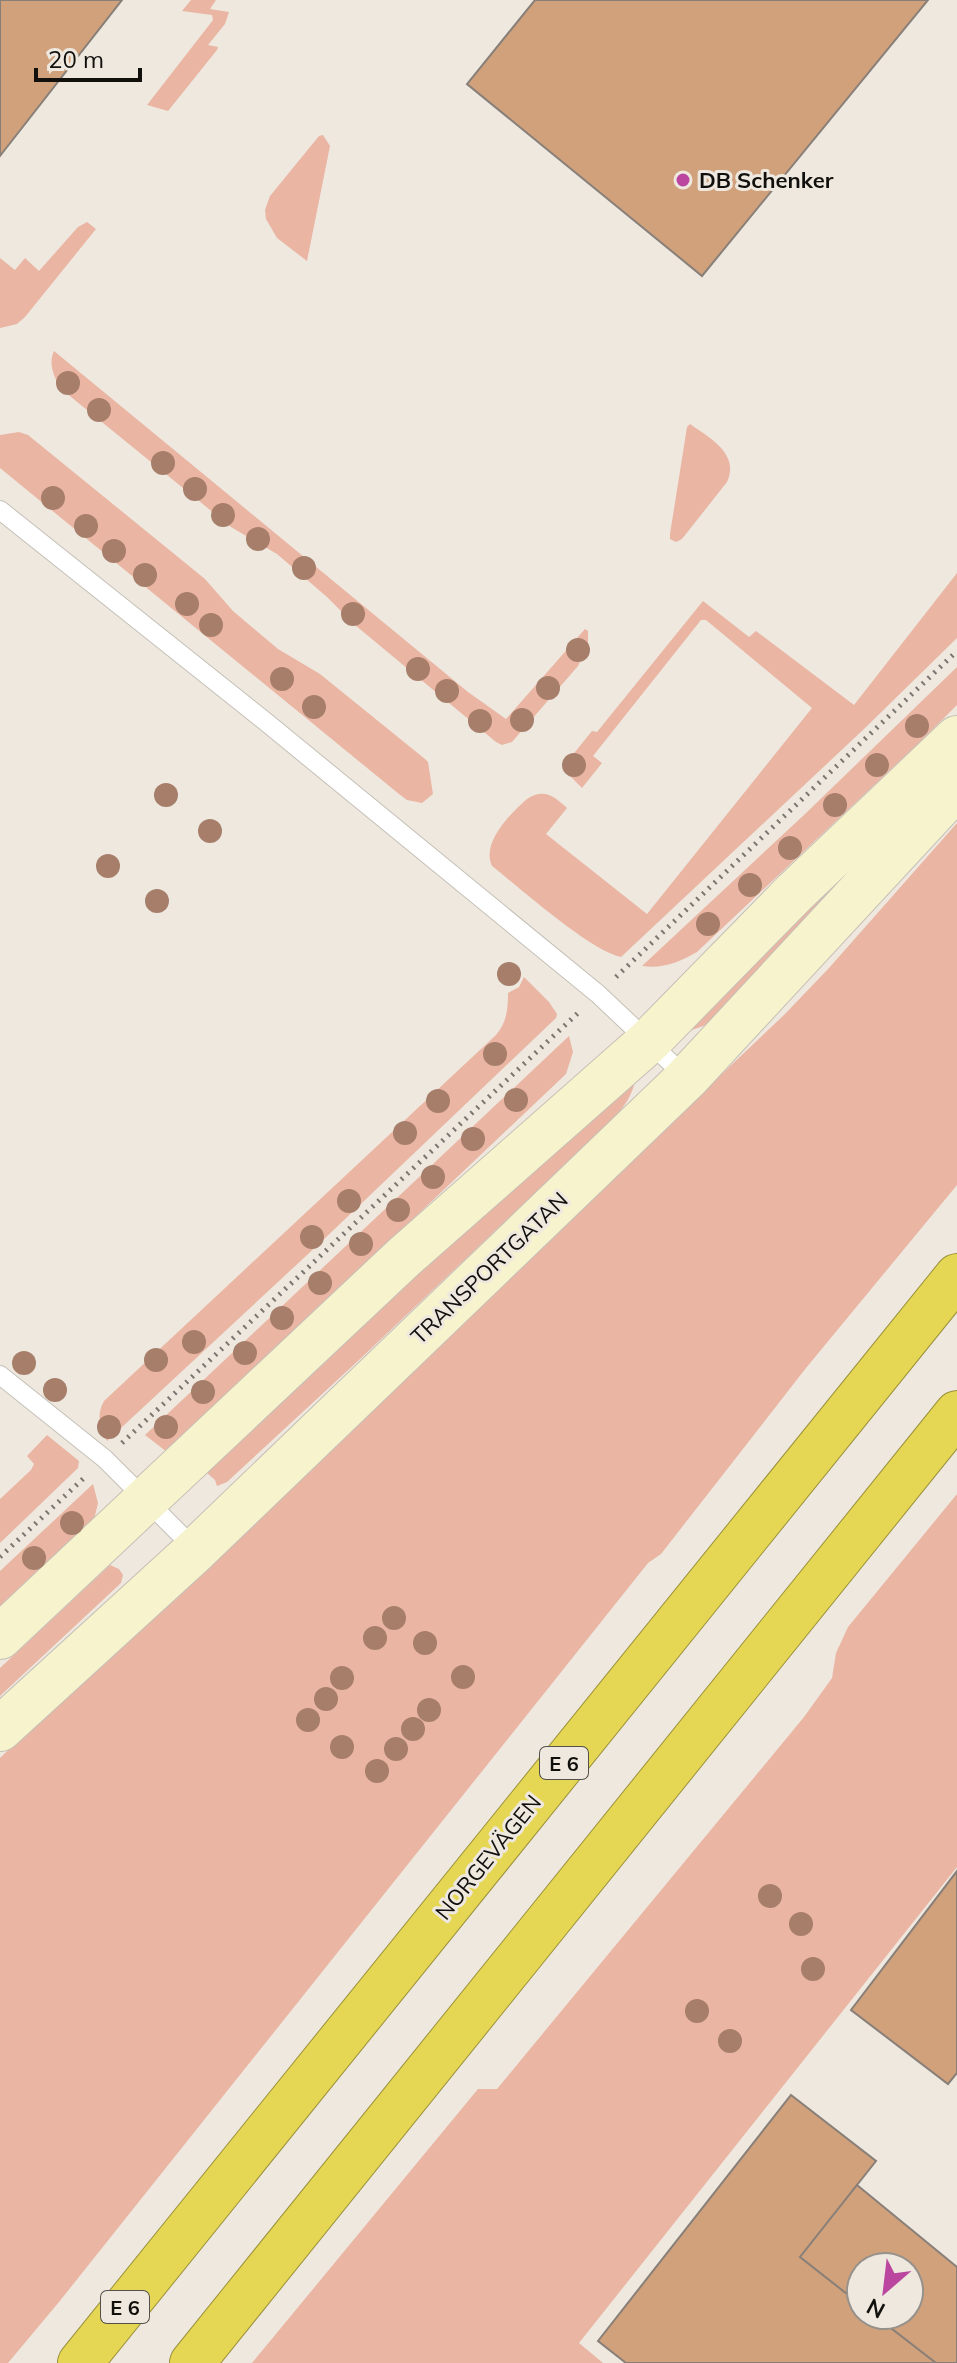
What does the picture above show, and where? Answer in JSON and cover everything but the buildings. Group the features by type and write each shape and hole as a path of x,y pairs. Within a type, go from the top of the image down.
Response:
{"highway":[{"name":"NORGEVÄGEN","path":"80,2363 957,1276"},
{"path":"192,2363 957,1413"}],"street":[{"path":"0,1637 404,1257 649,1041 794,893 957,738"},
{"name":"TRANSPORTGATAN","path":"0,1729 196,1550 687,1078 957,787"}],"lane":[{"path":"0,510 266,722 598,994 687,1078"},
{"path":"0,1375 105,1459 196,1550"}],"path":[{"path":"0,1557 957,651"}],"shaded area":[{"path":"191,0 216,0 210,9 229,12 225,24 208,45 218,47 217,50 168,111 147,105 213,20 212,15 182,11"},
{"path":"323,135 330,146 307,261 277,238 266,219 265,210 270,196"},
{"path":"87,222 96,229 25,317 17,324 0,328 0,258 15,270 25,258 39,271 78,227"},
{"path":"54,351 468,692 506,719 585,629 588,631 588,645 578,666 512,742 502,745 496,742 355,625 277,554 231,527 60,388 52,365"},
{"path":"690,424 721,448 730,463 730,472 727,482 682,539 676,542 670,539 670,534 687,427"},
{"path":"19,432 28,435 205,579 233,611 278,649 320,674 425,759 433,794 422,803 407,800 399,794 0,468 0,435"},
{"path":"957,573 957,638 621,957 591,943 492,866 490,848 506,821 527,799 539,794 548,795 567,808 546,834 647,914 812,708 706,620 701,620 593,756 602,763 582,788 562,768 592,731 597,732 703,601 749,637 756,631 854,705"},
{"path":"957,667 957,705 922,740 697,952 671,964 642,966 805,814"},
{"path":"957,823 957,1185 806,1368 661,1554 648,1563 59,2302 8,2363 0,2363 0,1758 784,1015"},
{"path":"838,881 840,883 717,1021 689,1031 768,946"},
{"path":"524,977 549,1002 557,1014 556,1018 107,1441 100,1421 104,1401 496,1035 506,1015 508,993 519,987"},
{"path":"569,1036 573,1052 566,1074 167,1452 145,1435"},
{"path":"631,1073 636,1076 630,1096 609,1123 359,1360 227,1482 217,1486 206,1472"},
{"path":"47,1435 79,1461 78,1468 0,1543 0,1499 31,1470 34,1464 27,1456"},
{"path":"93,1484 98,1503 92,1528 36,1572 0,1606 0,1571"},
{"path":"957,1494 957,1867 579,2343 603,2363 252,2363 478,2089 497,2089 804,1717 832,1678 836,1653 848,1627"},
{"path":"110,1565 123,1575 121,1583 0,1696 0,1668"}],"place":[{"name":"DB Schenker","path":"683,180"}]}
